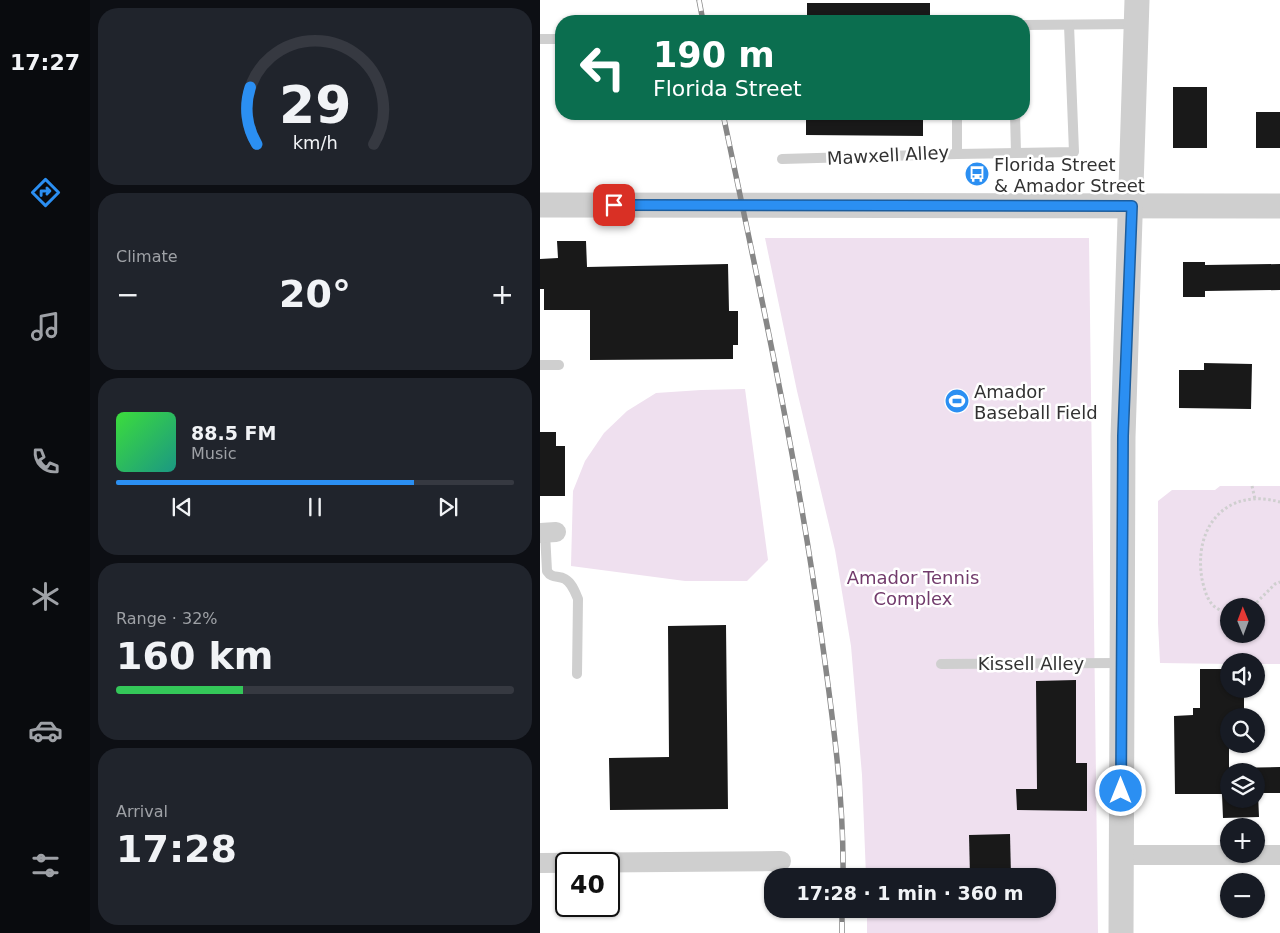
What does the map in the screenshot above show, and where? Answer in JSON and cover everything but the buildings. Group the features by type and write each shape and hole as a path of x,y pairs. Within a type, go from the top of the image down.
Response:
{"street":[{"path":"1121,933 1123,436 1137,12"},
{"path":"540,205 1280,206"},
{"path":"1120,855 1280,855"},
{"path":"540,863 781,861"}],"lane":[{"path":"1030,25 1069,25 1137,12"},
{"path":"958,154 1074,152 1069,25"},
{"path":"540,39 555,39"},
{"name":"Mawxell Alley","path":"782,159 958,154 957,120"},
{"path":"1015,120 1016,153"},
{"path":"540,365 559,365"},
{"path":"547,533 547,571 552,577 564,579 574,588 578,599 577,674"},
{"name":"Kissell Alley","path":"941,664 1122,663"}],"path":[{"path":"1252,486 1255,499"},
{"path":"1220,610 1210,602 1200,568 1201,550 1210,525 1226,508 1238,502 1255,499 1280,502"},
{"path":"1261,598 1275,584 1280,582"}],"green space":[{"name":"Amador Tennis Complex","path":"765,238 1089,238 1098,933 867,933 867,918 1056,918 1056,868 866,868 862,775 851,646 835,550 797,391"},
{"path":"745,389 768,560 747,581 685,581 571,566 573,491 585,461 604,433 627,411 656,393"},
{"path":"1220,486 1280,486 1280,664 1265,664 1265,653 1220,653 1220,664 1160,663 1158,623 1158,501 1172,490 1215,490"}],"railway":[{"path":"699,0 702,15"},
{"path":"724,120 801,502 829,693 842,815 843,868"},
{"path":"842,918 842,933"}],"place":[{"name":"Florida Street & Amador Street","path":"977,174"},
{"name":"Amador Baseball Field","path":"957,401"}],"route":[{"path":"614,205 1132,206 1123,436 1121,791"}]}
